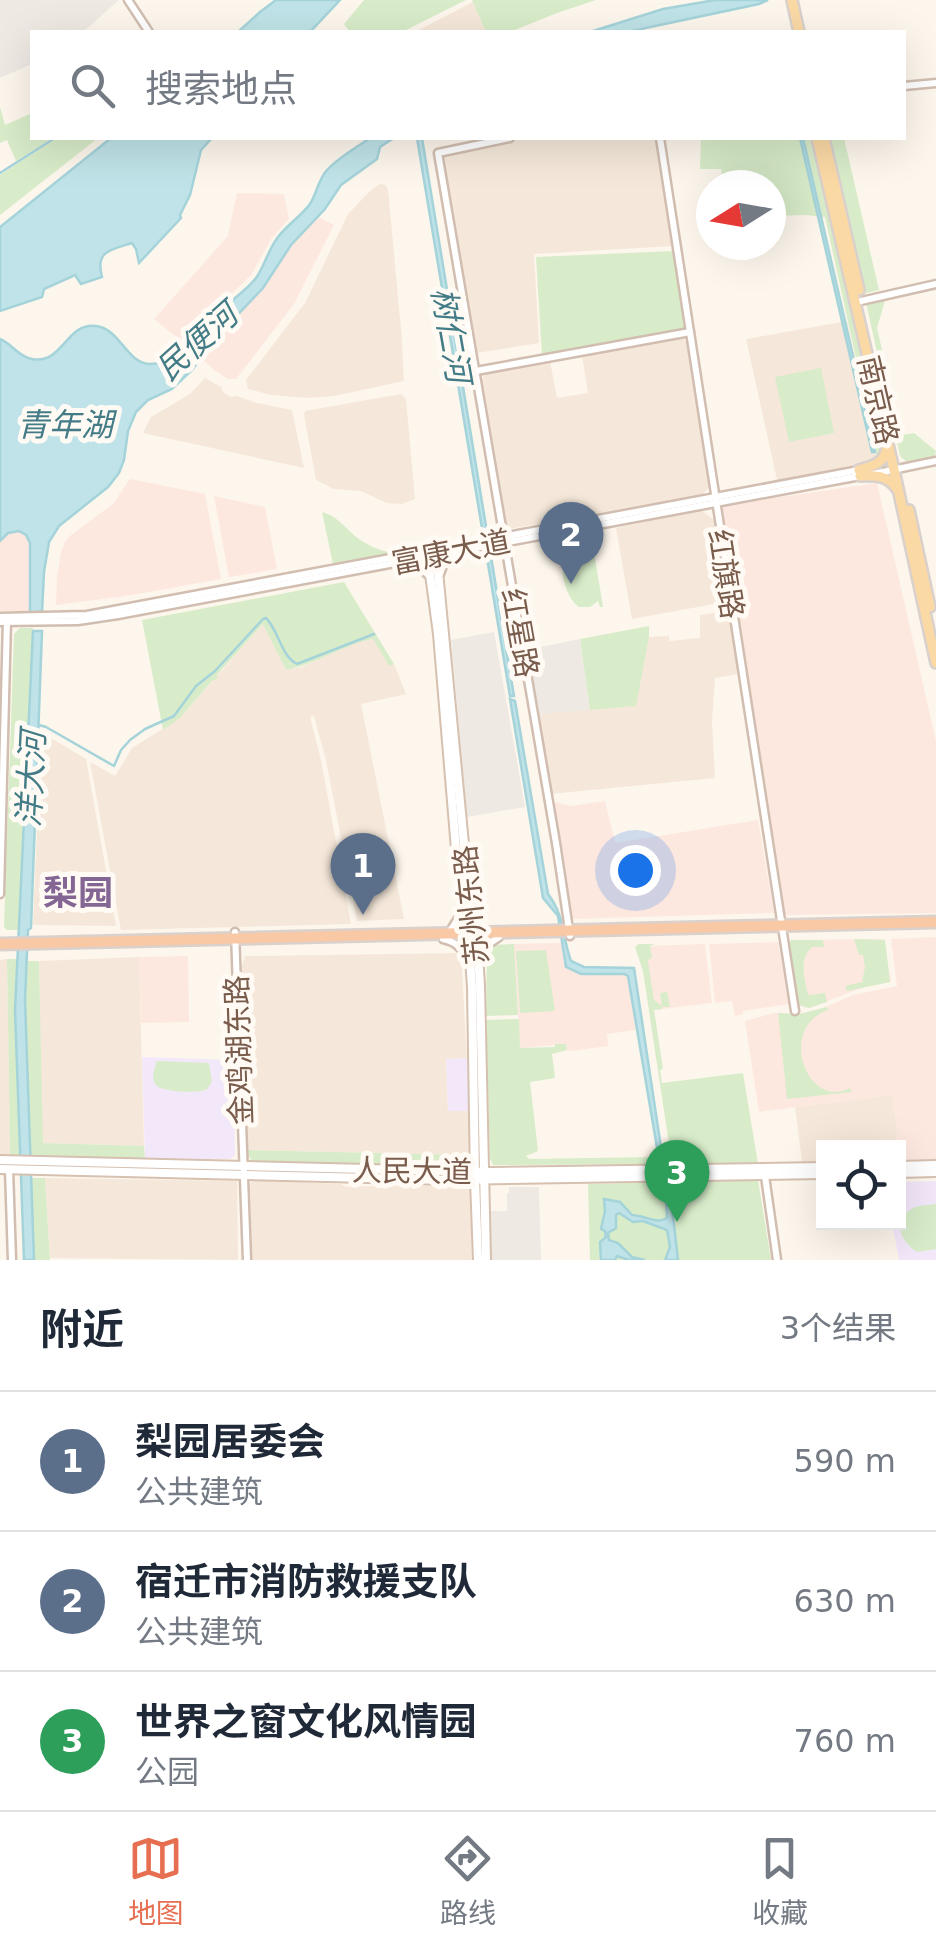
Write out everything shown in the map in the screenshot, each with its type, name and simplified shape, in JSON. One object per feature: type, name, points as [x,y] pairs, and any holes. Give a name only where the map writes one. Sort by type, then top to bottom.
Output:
[{"type":"highway","points":[[0,946],[936,925]]},
{"type":"main road","points":[[789,0],[796,30]]},
{"type":"main road","name":"南京路","points":[[820,140],[896,467],[936,663]]},
{"type":"main road","name":"南京路","points":[[821,140],[936,634]]},
{"type":"main road","points":[[860,473],[884,458],[888,449],[886,434]]},
{"type":"main road","points":[[860,473],[889,480],[900,496]]},
{"type":"main road","name":"苏州东路","points":[[432,554],[474,911],[472,936]]},
{"type":"main road","name":"苏州东路","points":[[436,586],[458,874],[474,959],[478,1260]]},
{"type":"main road","name":"人民大道","points":[[0,1160],[479,1176],[816,1171]]},
{"type":"main road","points":[[906,1168],[936,1165]]},
{"type":"main road","name":"人民大道","points":[[5,1169],[220,1170]]},
{"type":"main road","points":[[906,1170],[936,1172]]},
{"type":"main road","name":"人民大道","points":[[636,1174],[764,1176],[816,1172]]},
{"type":"main road","name":"苏州东路","points":[[479,1176],[486,1260]]},
{"type":"street","points":[[128,0],[148,30]]},
{"type":"street","points":[[906,86],[936,83]]},
{"type":"street","name":"红星路","points":[[500,140],[438,152],[570,934]]},
{"type":"street","name":"红旗路","points":[[660,140],[795,1011]]},
{"type":"street","points":[[861,301],[936,284]]},
{"type":"street","points":[[476,371],[690,332]]},
{"type":"street","name":"富康大道","points":[[4,620],[87,615],[218,593],[936,461]]},
{"type":"street","name":"富康大道","points":[[432,554],[504,540]]},
{"type":"street","points":[[436,586],[444,564],[466,549]]},
{"type":"street","points":[[398,561],[422,568],[436,586]]},
{"type":"street","points":[[0,738],[4,620]]},
{"type":"street","points":[[0,894],[4,620]]},
{"type":"street","points":[[458,851],[460,917],[443,937],[466,956],[477,1020]]},
{"type":"street","points":[[474,911],[482,923],[499,935],[480,957],[477,1020]]},
{"type":"street","name":"金鸡湖东路","points":[[236,938],[247,1260]]},
{"type":"street","points":[[5,1169],[12,1260]]},
{"type":"street","points":[[764,1176],[776,1260]]},
{"type":"shaded area","points":[[0,0],[119,0],[85,30],[30,30],[30,65],[0,78]]},
{"type":"shaded area","points":[[473,2],[485,30],[419,30]]},
{"type":"shaded area","points":[[510,140],[658,140],[674,246],[534,254],[539,343],[477,353],[444,157],[450,152]]},
{"type":"shaded area","points":[[380,184],[388,189],[404,381],[309,398],[248,389],[246,380],[305,303],[348,214]]},
{"type":"shaded area","points":[[237,193],[284,194],[289,219],[271,239],[252,274],[185,344],[154,319],[228,236]]},
{"type":"shaded area","points":[[318,217],[334,225],[294,304],[236,379],[228,379],[200,358],[263,288],[296,238]]},
{"type":"shaded area","points":[[847,321],[877,454],[872,463],[777,480],[746,339]]},
{"type":"shaded area","points":[[680,337],[688,342],[710,486],[702,495],[509,529],[505,525],[480,381],[486,374],[550,361],[557,398],[588,393],[582,355]]},
{"type":"shaded area","points":[[205,378],[231,397],[292,410],[304,468],[143,433],[151,417],[190,394]]},
{"type":"shaded area","points":[[401,394],[406,399],[415,499],[402,504],[387,503],[361,491],[334,489],[316,480],[305,411]]},
{"type":"shaded area","points":[[130,479],[205,494],[221,579],[56,605],[57,576],[65,542],[113,504]]},
{"type":"shaded area","points":[[877,483],[936,741],[936,913],[782,915],[719,506]]},
{"type":"shaded area","points":[[214,496],[265,507],[277,569],[229,577]]},
{"type":"shaded area","points":[[701,510],[714,520],[725,602],[632,619],[616,528]]},
{"type":"shaded area","points":[[19,531],[30,543],[30,612],[0,611],[0,541],[8,533]]},
{"type":"shaded area","points":[[728,611],[739,674],[715,678],[715,778],[550,794],[536,714],[635,706],[649,637],[669,636],[669,641],[700,638],[700,615]]},
{"type":"shaded area","points":[[264,623],[286,670],[374,639],[389,665],[394,664],[406,694],[361,704],[404,919],[357,921],[314,716],[310,717],[351,924],[121,930],[90,762],[115,776],[132,748],[180,718]]},
{"type":"shaded area","points":[[494,632],[525,807],[467,817],[451,640]]},
{"type":"shaded area","points":[[580,639],[590,710],[536,714],[526,650]]},
{"type":"shaded area","points":[[41,732],[86,759],[116,926],[33,925]]},
{"type":"shaded area","points":[[605,801],[615,843],[758,820],[774,913],[572,919],[553,802],[572,806]]},
{"type":"shaded area","points":[[936,937],[936,1160],[906,1161],[906,1140],[898,1140],[893,1095],[759,1112],[745,1021],[774,1013],[814,1012],[853,995],[897,986],[891,939]]},
{"type":"shaded area","points":[[883,939],[889,982],[809,1008],[798,1005],[788,943]]},
{"type":"shaded area","points":[[778,942],[789,1004],[743,1011],[735,1016],[732,1001],[715,1003],[709,944]]},
{"type":"shaded area","points":[[561,943],[569,970],[627,974],[636,1030],[607,1034],[608,1046],[573,1051],[567,1050],[566,1044],[520,1048],[514,944]]},
{"type":"shaded area","points":[[705,944],[712,1003],[654,1010],[645,946]]},
{"type":"shaded area","points":[[461,953],[467,1058],[446,1059],[448,1111],[470,1111],[471,1155],[247,1150],[242,966],[245,956]]},
{"type":"shaded area","points":[[188,956],[189,1022],[141,1023],[139,957]]},
{"type":"shaded area","points":[[139,957],[144,1146],[42,1143],[39,961]]},
{"type":"shaded area","points":[[7,959],[10,1156],[0,1156],[0,960]]},
{"type":"shaded area","points":[[142,1057],[233,1060],[235,1155],[231,1159],[145,1159]]},
{"type":"shaded area","points":[[467,1058],[470,1111],[448,1111],[446,1059]]},
{"type":"shaded area","points":[[893,1095],[898,1140],[816,1140],[816,1162],[802,1162],[795,1107]]},
{"type":"shaded area","points":[[45,1178],[237,1181],[238,1260],[50,1258]]},
{"type":"shaded area","points":[[253,1180],[346,1187],[467,1187],[472,1260],[252,1260]]},
{"type":"shaded area","points":[[936,1181],[936,1260],[899,1260],[893,1230],[906,1230],[906,1182]]},
{"type":"shaded area","points":[[509,1187],[539,1187],[541,1260],[491,1260],[488,1211],[507,1211]]},
{"type":"green space","points":[[364,0],[466,0],[406,30],[348,30],[344,24]]},
{"type":"green space","points":[[472,0],[596,0],[515,30],[485,30]]},
{"type":"green space","points":[[0,107],[5,125],[30,114],[30,140],[50,140],[16,161],[7,140],[0,143]]},
{"type":"green space","points":[[54,140],[95,140],[0,215],[0,175]]},
{"type":"green space","points":[[701,140],[814,140],[885,441],[885,452],[872,463],[877,454],[825,217],[786,216],[786,170],[700,169]]},
{"type":"green space","points":[[828,140],[844,140],[879,290],[863,294]]},
{"type":"green space","points":[[674,251],[687,329],[542,355],[536,257]]},
{"type":"green space","points":[[886,297],[877,328],[902,435],[914,433],[936,451],[935,456],[907,462],[900,456],[866,303]]},
{"type":"green space","points":[[821,368],[834,433],[789,442],[775,377]]},
{"type":"green space","points":[[322,512],[363,542],[392,553],[333,564]]},
{"type":"green space","points":[[592,540],[603,607],[598,601],[590,607],[579,607],[567,590],[564,558],[578,548],[590,550],[588,541]]},
{"type":"green space","points":[[344,582],[394,664],[389,666],[373,639],[286,670],[263,624],[217,679],[163,730],[142,620]]},
{"type":"green space","points":[[649,626],[636,706],[590,710],[580,639]]},
{"type":"green space","points":[[20,628],[33,628],[20,930],[7,930],[4,927],[14,634]]},
{"type":"green space","points":[[854,939],[885,940],[890,982],[847,991],[845,986],[862,982],[865,967]]},
{"type":"green space","points":[[791,940],[823,940],[824,947],[812,947],[808,952],[804,969],[808,995],[825,993],[827,1002],[809,1008],[798,1005],[788,946]]},
{"type":"green space","points":[[514,944],[518,1015],[486,1016],[487,950],[493,945]]},
{"type":"green space","points":[[655,944],[650,946],[652,957],[648,961],[654,1000],[662,1006],[660,993],[667,992],[670,1007],[654,1010],[662,1083],[743,1073],[758,1164],[672,1164],[643,971],[635,947]]},
{"type":"green space","points":[[546,950],[555,1011],[520,1013],[516,951]]},
{"type":"green space","points":[[7,959],[18,959],[15,1010],[20,1156],[10,1156]]},
{"type":"green space","points":[[28,961],[39,961],[43,1143],[144,1146],[145,1159],[30,1157],[25,1000]]},
{"type":"green space","points":[[827,1007],[812,1019],[804,1033],[804,1064],[822,1088],[835,1092],[850,1088],[852,1092],[787,1099],[778,1013],[799,1014]]},
{"type":"green space","points":[[519,1019],[520,1048],[566,1044],[567,1050],[552,1054],[555,1078],[530,1082],[538,1151],[526,1156],[653,1157],[654,1164],[493,1165],[486,1020]]},
{"type":"green space","points":[[157,1061],[209,1063],[212,1082],[207,1089],[196,1091],[160,1087],[153,1079]]},
{"type":"green space","points":[[247,1150],[471,1155],[472,1163],[466,1168],[253,1162]]},
{"type":"green space","points":[[30,1178],[45,1178],[50,1260],[34,1260]]},
{"type":"green space","points":[[758,1180],[771,1260],[590,1260],[588,1184]]},
{"type":"green space","points":[[936,1204],[936,1249],[917,1252],[900,1230],[906,1230],[906,1213]]},
{"type":"water","points":[[276,0],[340,0],[312,30],[240,30]]},
{"type":"water","points":[[715,0],[768,0],[636,30],[596,30],[663,9]]},
{"type":"water","points":[[109,140],[210,140],[201,150],[181,218],[139,263],[132,243],[117,248],[103,257],[102,277],[81,284],[75,275],[44,289],[42,297],[0,311],[0,227]]},
{"type":"water","name":"青年湖","points":[[367,140],[391,140],[380,147],[377,159],[341,185],[325,209],[291,245],[263,288],[209,345],[193,369],[172,389],[148,400],[136,412],[119,473],[108,487],[59,526],[49,542],[42,612],[30,612],[30,543],[19,531],[8,533],[0,541],[0,339],[27,358],[42,359],[51,356],[78,330],[96,326],[112,333],[142,362],[151,364],[173,358],[192,344],[256,278],[278,237],[310,204],[327,170]]},
{"type":"water","name":"树仁河","points":[[417,140],[422,140],[514,696],[510,696]]},
{"type":"water","points":[[800,140],[875,452],[872,452]]},
{"type":"water","name":"洋大河","points":[[33,631],[42,631],[25,1000],[34,1260],[24,1260],[15,1010]]},
{"type":"water","points":[[510,699],[515,701],[548,894],[560,919],[571,961],[584,967],[634,968],[678,1260],[665,1260],[670,1247],[667,1230],[643,1221],[633,1222],[619,1213],[616,1228],[608,1233],[609,1240],[632,1257],[645,1260],[617,1256],[615,1260],[601,1260],[600,1242],[606,1237],[601,1229],[604,1199],[620,1202],[632,1215],[659,1220],[667,1218],[666,1201],[628,976],[581,974],[566,967],[558,916],[543,898]]},
{"type":"waterway","points":[[0,173],[52,140]]},
{"type":"waterway","name":"洋大河","points":[[39,725],[114,766],[130,740],[174,716],[196,686],[263,619],[270,623],[287,655],[297,664],[374,634]]},
{"type":"place","name":"宿迁市消防救援支队","points":[[571,584]]},
{"type":"place","name":"梨园居委会","points":[[363,915]]},
{"type":"place","name":"世界之窗文化风情园","points":[[677,1222]]},
{"type":"district","name":"梨园","points":[[78,893]]},
{"type":"water label","name":"民便河","points":[[197,342]]}]
